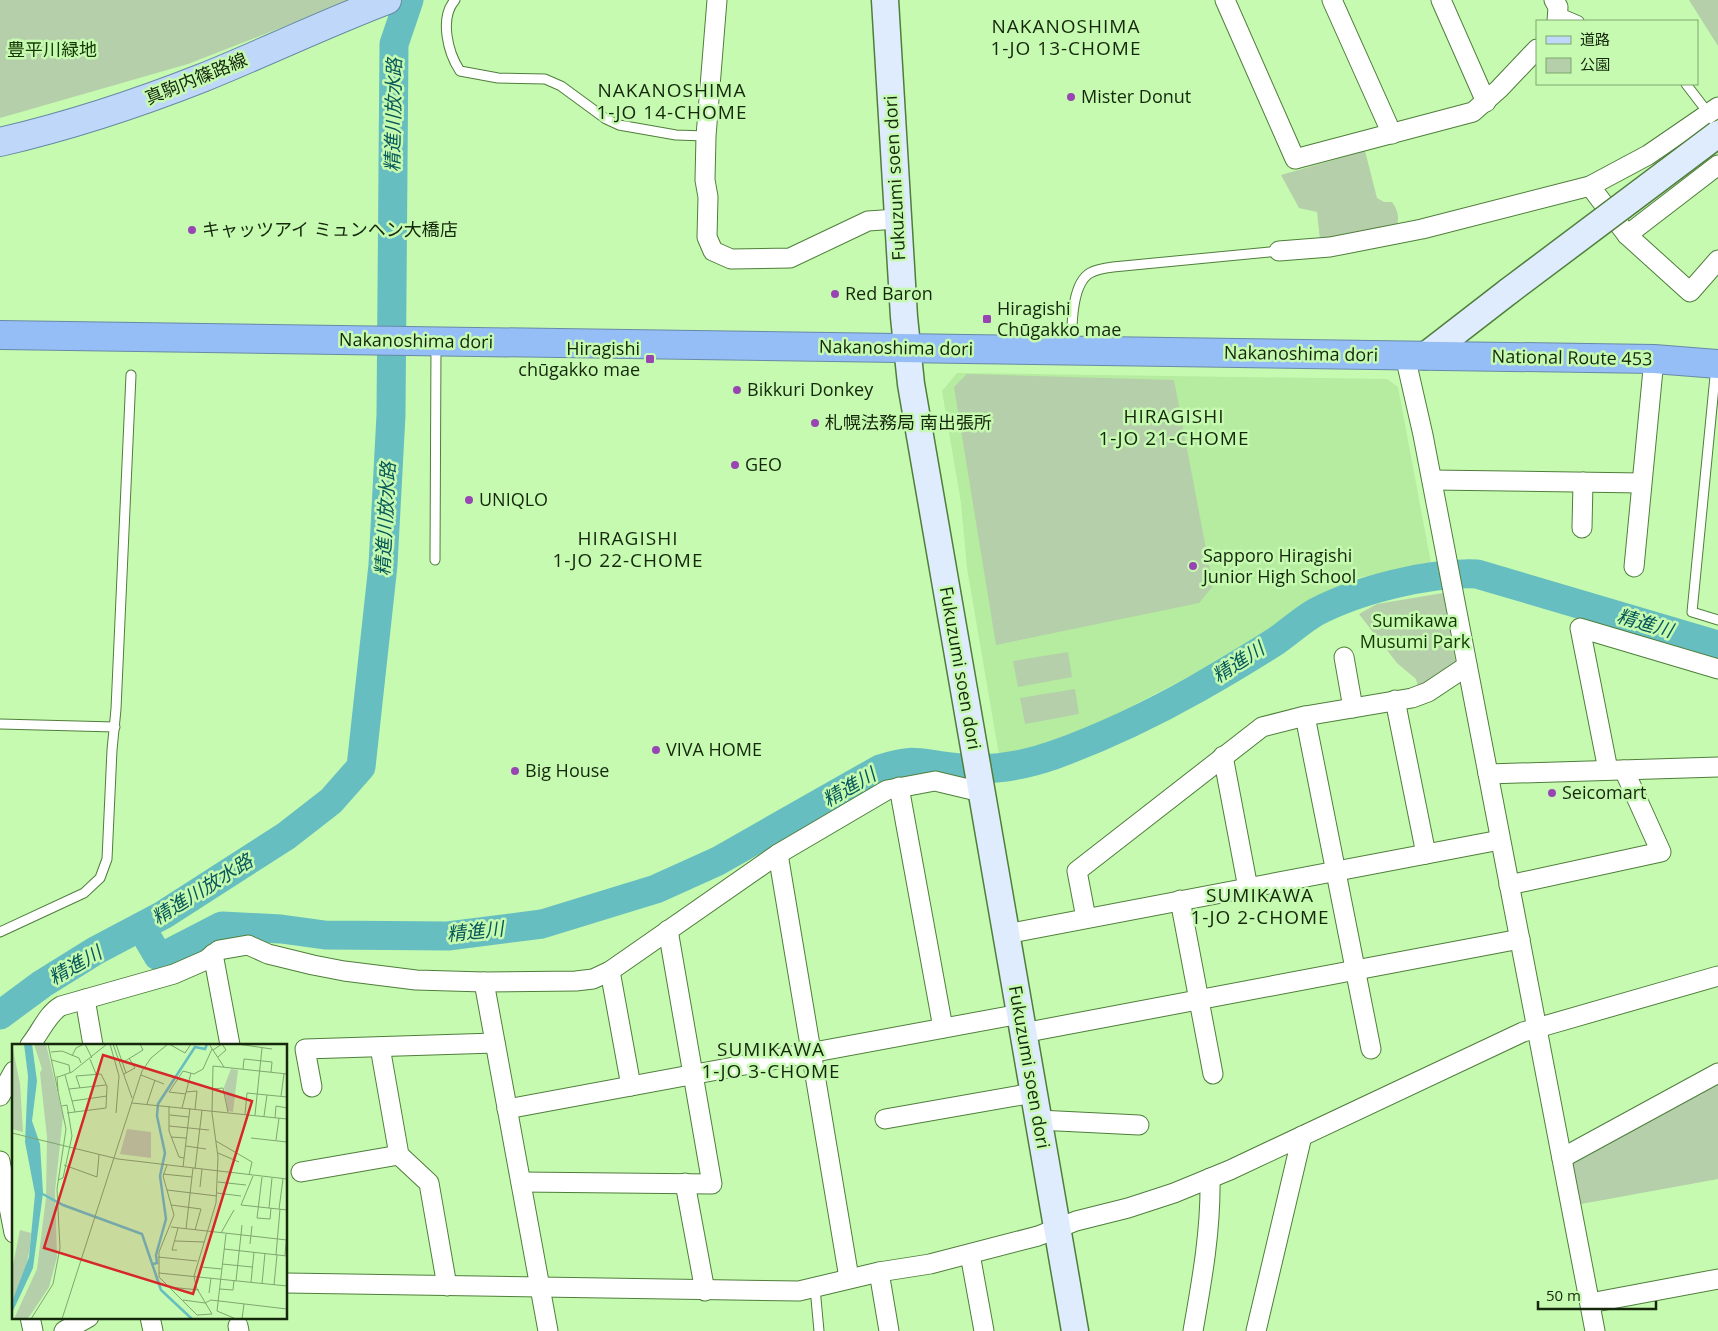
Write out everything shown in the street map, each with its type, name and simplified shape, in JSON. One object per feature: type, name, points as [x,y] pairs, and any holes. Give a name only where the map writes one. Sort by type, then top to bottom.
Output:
[{"type":"highway","name":"Nakanoshima dori","points":[[0,335],[1415,356]]},
{"type":"highway","name":"National Route 453","points":[[1415,356],[1654,359],[1717,364]]},
{"type":"main road","name":"真駒内篠路線","points":[[0,142],[76,123],[138,102],[201,78],[380,3]]},
{"type":"street","points":[[717,0],[704,180],[708,197],[707,237],[713,251],[720,256],[732,259],[790,258],[868,221],[897,219]]},
{"type":"street","name":"Fukuzumi soen dori","points":[[884,0],[897,219],[910,384],[1075,1331]]},
{"type":"street","points":[[1225,0],[1295,159],[1473,112],[1486,102],[1536,50]]},
{"type":"street","points":[[1332,0],[1392,134]]},
{"type":"street","points":[[1441,0],[1486,102]]},
{"type":"street","points":[[1279,251],[1330,247],[1422,230],[1590,186],[1715,118]]},
{"type":"street","points":[[1595,1331],[1432,480],[1415,356],[1510,291],[1715,118]]},
{"type":"street","points":[[1627,235],[1714,175]]},
{"type":"street","points":[[1590,186],[1627,235],[1690,292],[1718,260]]},
{"type":"street","points":[[1634,567],[1654,359]]},
{"type":"street","points":[[1432,480],[1642,483]]},
{"type":"street","points":[[1582,528],[1583,482]]},
{"type":"street","points":[[1509,885],[1661,852],[1616,770],[1580,628],[1718,669]]},
{"type":"street","points":[[1344,657],[1354,708]]},
{"type":"street","points":[[1086,918],[1077,871],[1262,727],[1305,716],[1412,698],[1428,692],[1467,666]]},
{"type":"street","points":[[1395,700],[1426,854]]},
{"type":"street","points":[[1305,716],[1371,1049]]},
{"type":"street","points":[[1223,756],[1248,888]]},
{"type":"street","points":[[1488,774],[1718,767]]},
{"type":"street","points":[[31,1044],[44,1027],[52,1011],[61,1006],[174,974],[206,960],[219,950],[248,945],[268,954],[344,971],[416,980],[484,982],[576,981],[593,979],[610,971],[778,854],[887,790],[935,781],[979,776]]},
{"type":"street","points":[[899,787],[943,1028]]},
{"type":"street","points":[[1006,934],[1500,840]]},
{"type":"street","points":[[778,854],[849,1278]]},
{"type":"street","points":[[1180,900],[1213,1074]]},
{"type":"street","points":[[521,1182],[712,1184],[668,930]]},
{"type":"street","points":[[507,1109],[943,1028],[1021,1024],[1199,1000],[1520,939]]},
{"type":"street","points":[[213,954],[230,1044]]},
{"type":"street","points":[[610,971],[631,1086]]},
{"type":"street","points":[[288,1283],[705,1291],[799,1291],[815,1288],[849,1278],[970,1254],[1038,1236],[1076,1221],[1165,1196],[1210,1178],[1302,1136],[1523,1032],[1716,981]]},
{"type":"street","points":[[484,982],[548,1331]]},
{"type":"street","points":[[85,999],[94,1044]]},
{"type":"street","points":[[312,1088],[306,1049],[494,1043]]},
{"type":"street","points":[[380,1047],[399,1155],[429,1183],[447,1286]]},
{"type":"street","points":[[1562,1158],[1718,1073]]},
{"type":"street","points":[[0,1096],[12,1075]]},
{"type":"street","points":[[885,1119],[1033,1093]]},
{"type":"street","points":[[1038,1120],[1139,1125]]},
{"type":"street","points":[[1256,1331],[1302,1136]]},
{"type":"street","points":[[301,1172],[399,1155]]},
{"type":"street","points":[[0,1161],[12,1222]]},
{"type":"street","points":[[1193,1331],[1206,1256],[1211,1212],[1210,1178]]},
{"type":"street","points":[[685,1183],[705,1291]]},
{"type":"street","points":[[970,1254],[984,1331]]},
{"type":"street","points":[[880,1272],[889,1331]]},
{"type":"street","points":[[1590,1303],[1718,1279]]},
{"type":"street","points":[[30,1318],[33,1331]]},
{"type":"street","points":[[64,1331],[87,1318]]},
{"type":"street","points":[[150,1318],[153,1331]]},
{"type":"lane","points":[[455,0],[449,9],[447,29],[451,51],[460,71],[498,78],[545,79],[561,86],[606,119],[619,125],[676,135],[706,136]]},
{"type":"lane","points":[[1556,11],[1577,20]]},
{"type":"lane","points":[[1687,85],[1715,118]]},
{"type":"lane","points":[[1071,351],[1075,301],[1079,286],[1088,274],[1113,266],[1279,251]]},
{"type":"lane","points":[[424,342],[435,560]]},
{"type":"lane","points":[[1717,364],[1692,612],[1718,620]]},
{"type":"lane","points":[[0,932],[84,893],[100,878],[107,859],[131,375]]},
{"type":"lane","points":[[0,724],[115,727]]},
{"type":"lane","points":[[815,1288],[819,1331]]},
{"type":"shaded area","name":"Sapporo Hiragishi Junior High School","points":[[957,373],[1387,379],[1398,387],[1431,563],[1347,580],[1336,591],[1269,635],[1099,723],[1069,737],[999,755],[967,568],[961,503],[942,391]]},
{"type":"green space","name":"豊平川緑地","points":[[0,0],[352,0],[188,64],[0,118]]},
{"type":"green space","points":[[1689,0],[1718,0],[1718,46]]},
{"type":"green space","points":[[1365,151],[1377,198],[1384,202],[1392,202],[1396,208],[1398,218],[1396,227],[1320,240],[1317,212],[1299,208],[1281,175]]},
{"type":"green space","points":[[967,374],[1174,380],[1213,586],[1199,603],[996,645],[954,387]]},
{"type":"green space","name":"Sumikawa Musumi Park","points":[[1443,593],[1456,665],[1418,687],[1416,679],[1397,663],[1359,614],[1377,604]]},
{"type":"green space","points":[[1068,652],[1072,677],[1018,687],[1013,661]]},
{"type":"green space","points":[[1075,689],[1079,714],[1025,724],[1020,698]]},
{"type":"green space","points":[[1718,1081],[1718,1179],[1581,1204],[1572,1163]]},
{"type":"waterway","name":"精進川放水路","points":[[0,1015],[42,984],[95,951],[163,915],[286,836],[331,801],[361,767],[383,565],[391,415],[394,44],[409,0]]},
{"type":"waterway","name":"精進川","points":[[141,927],[158,956],[162,957],[222,926],[281,929],[325,935],[448,936],[542,924],[656,889],[718,861],[880,769],[908,762],[990,769],[1041,759],[1091,741],[1198,688],[1276,641],[1316,612],[1352,596],[1416,579],[1458,574],[1477,574],[1718,645]]},
{"type":"place","name":"Mister Donut","points":[[1071,97]]},
{"type":"place","name":"キャッツアイ ミュンヘン大橋店","points":[[192,230]]},
{"type":"place","name":"Red Baron","points":[[835,294]]},
{"type":"place","name":"Hiragishi Chūgakko mae","points":[[987,319]]},
{"type":"place","name":"Hiragishi chūgakko mae","points":[[650,359]]},
{"type":"place","name":"Bikkuri Donkey","points":[[737,390]]},
{"type":"place","name":"札幌法務局 南出張所","points":[[815,423]]},
{"type":"place","name":"GEO","points":[[735,465]]},
{"type":"place","name":"UNIQLO","points":[[469,500]]},
{"type":"place","name":"Sapporo Hiragishi Junior High School","points":[[1193,566]]},
{"type":"place","name":"VIVA HOME","points":[[656,750]]},
{"type":"place","name":"Big House","points":[[515,771]]},
{"type":"place","name":"Seicomart","points":[[1552,793]]},
{"type":"district","name":"NAKANOSHIMA 1-JO 13-CHOME","points":[[1066,37]]},
{"type":"district","name":"NAKANOSHIMA 1-JO 14-CHOME","points":[[672,101]]},
{"type":"district","name":"HIRAGISHI 1-JO 21-CHOME","points":[[1174,427]]},
{"type":"district","name":"HIRAGISHI 1-JO 22-CHOME","points":[[628,549]]},
{"type":"district","name":"SUMIKAWA 1-JO 2-CHOME","points":[[1260,906]]},
{"type":"district","name":"SUMIKAWA 1-JO 3-CHOME","points":[[771,1060]]}]
